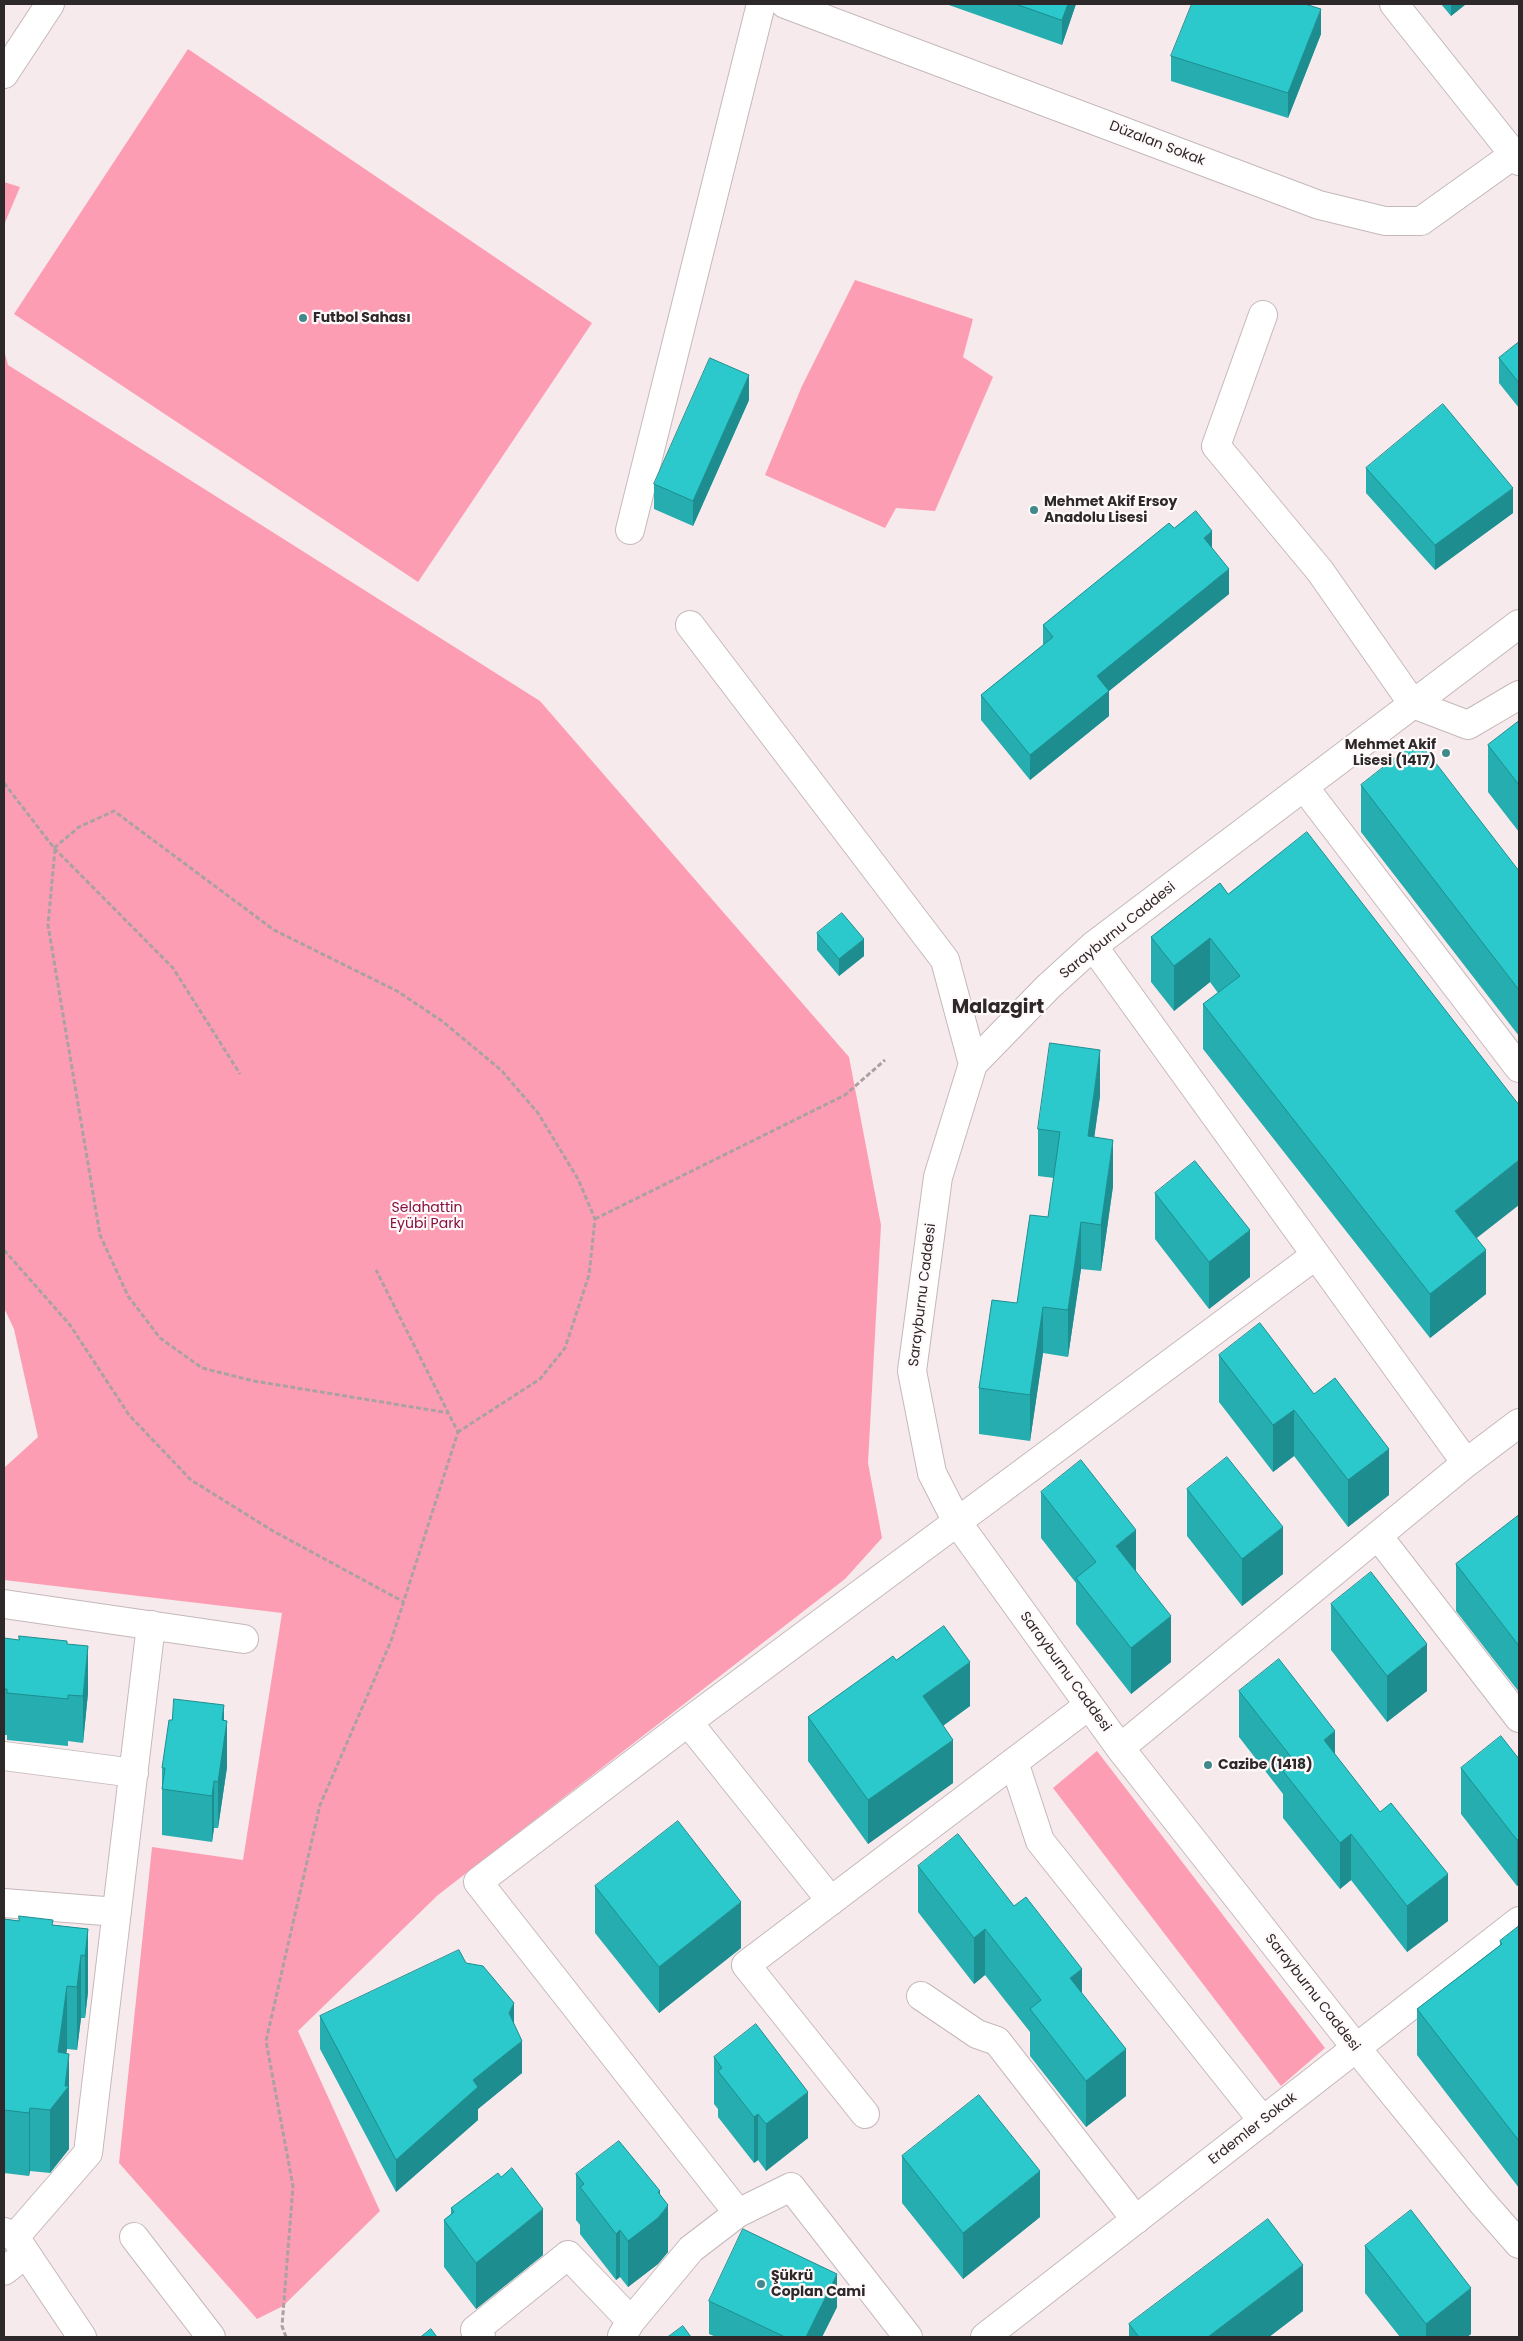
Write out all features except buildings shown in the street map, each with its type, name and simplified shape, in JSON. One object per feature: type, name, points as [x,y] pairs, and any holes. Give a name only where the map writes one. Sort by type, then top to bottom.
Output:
[{"type":"street","points":[[4,74],[50,4]]},
{"type":"street","points":[[630,530],[761,4]]},
{"type":"street","name":"Düzalan Sokak","points":[[785,4],[1319,205],[1385,221],[1421,222],[1518,156]]},
{"type":"street","points":[[1394,4],[1518,156]]},
{"type":"street","points":[[1263,315],[1216,446],[1320,571],[1413,704],[1468,725],[1519,695]]},
{"type":"street","name":"Sarayburnu Caddesi","points":[[1519,624],[1093,946],[1048,987],[973,1064],[938,1177],[912,1371],[932,1473],[956,1522],[1120,1748],[1357,2050],[1481,2201],[1519,2244]]},
{"type":"street","points":[[690,625],[945,960],[973,1064]]},
{"type":"street","points":[[1304,787],[1519,1068]]},
{"type":"street","points":[[1093,946],[1466,1463]]},
{"type":"street","points":[[738,2213],[478,1882],[688,1722],[1316,1255]]},
{"type":"street","points":[[1120,1748],[1466,1463],[1519,1423]]},
{"type":"street","points":[[1378,1536],[1519,1718]]},
{"type":"street","points":[[4,1604],[244,1638]]},
{"type":"street","points":[[4,2271],[15,2241],[88,2153],[151,1625]]},
{"type":"street","points":[[865,2114],[746,1965],[1088,1706]]},
{"type":"street","points":[[688,1722],[831,1901]]},
{"type":"street","points":[[4,1756],[134,1773]]},
{"type":"street","points":[[1014,1762],[1040,1841],[1263,2121]]},
{"type":"street","points":[[4,1903],[117,1912]]},
{"type":"street","name":"Erdemler Sokak","points":[[985,2337],[1357,2050],[1519,1921]]},
{"type":"street","points":[[921,1996],[977,2034],[997,2041],[1136,2220]]},
{"type":"street","points":[[480,2337],[475,2330],[568,2255],[626,2329],[691,2249],[738,2213],[791,2187],[908,2337]]},
{"type":"street","points":[[134,2237],[211,2337]]},
{"type":"street","points":[[15,2241],[82,2337]]},
{"type":"path","points":[[4,783],[54,848],[173,968],[240,1074]]},
{"type":"path","points":[[286,2337],[282,2326],[293,2186],[266,2041],[320,1805],[391,1640],[458,1432],[540,1379],[565,1348],[589,1275],[596,1219],[578,1179],[538,1113],[501,1070],[442,1021],[397,991],[274,930],[114,811],[79,827],[54,848],[48,925],[100,1235],[128,1296],[160,1338],[202,1368],[254,1381],[449,1414]]},
{"type":"path","points":[[596,1219],[845,1095],[885,1060]]},
{"type":"path","points":[[4,1250],[70,1325],[129,1414],[191,1480],[273,1531],[404,1602]]},
{"type":"path","points":[[376,1270],[458,1432]]},
{"type":"green space","name":"Futbol Sahası","points":[[188,49],[592,323],[418,582],[14,314]]},
{"type":"green space","points":[[4,182],[20,187],[4,225]]},
{"type":"green space","points":[[855,280],[973,319],[963,357],[993,377],[935,511],[896,508],[885,528],[765,475],[802,386]]},
{"type":"green space","name":"Selahattin Eyübi Parkı","points":[[4,350],[8,365],[540,701],[849,1057],[881,1225],[868,1463],[882,1538],[845,1579],[438,1895],[298,2031],[380,2211],[283,2306],[257,2319],[119,2163],[152,1847],[243,1860],[282,1613],[4,1580],[4,1468],[38,1437],[14,1329],[4,1308]]},
{"type":"green space","points":[[1097,1751],[1325,2048],[1281,2086],[1053,1788]]},
{"type":"place","name":"Futbol Sahası","points":[[303,318]]},
{"type":"place","name":"Mehmet Akif Ersoy Anadolu Lisesi","points":[[1034,510]]},
{"type":"place","name":"Mehmet Akif Lisesi (1417)","points":[[1446,753]]},
{"type":"place","name":"Cazibe (1418)","points":[[1208,1765]]},
{"type":"place","name":"Şükrü Coplan Cami","points":[[761,2284]]},
{"type":"district","name":"Malazgirt","points":[[998,1008]]}]
